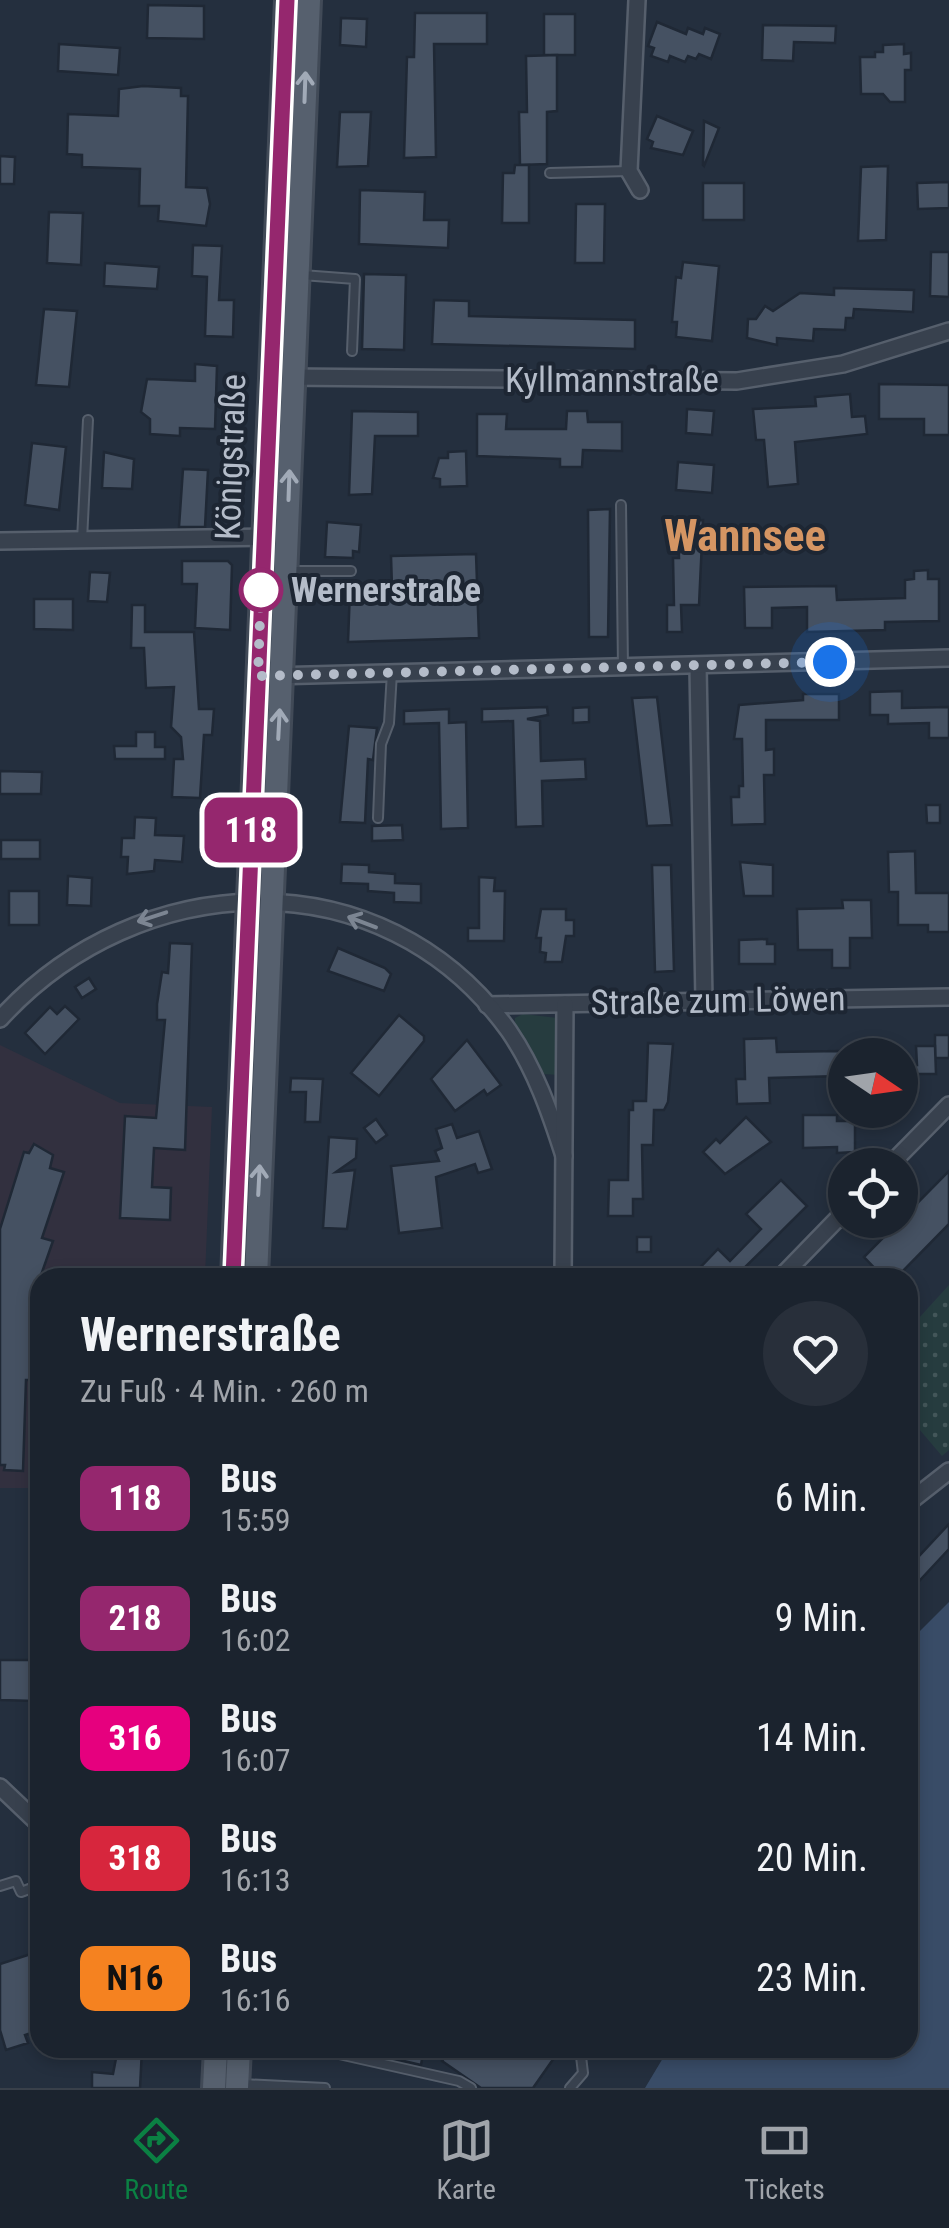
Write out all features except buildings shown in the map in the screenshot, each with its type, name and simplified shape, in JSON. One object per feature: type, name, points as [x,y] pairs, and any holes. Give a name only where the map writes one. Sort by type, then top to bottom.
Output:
[{"type":"main road","name":"Königstraße","points":[[246,1239],[272,902],[270,676],[275,537],[270,377],[286,0]]},
{"type":"main road","name":"Königstraße","points":[[245,1268],[248,901],[270,676],[286,571],[275,537],[294,378],[309,0]]},
{"type":"main road","points":[[229,2086],[231,2058]]},
{"type":"street","points":[[636,0],[628,172],[640,190]]},
{"type":"street","name":"Kyllmannstraße","points":[[270,377],[756,380],[843,364],[949,331]]},
{"type":"street","points":[[0,541],[275,537]]},
{"type":"street","points":[[270,676],[949,658]]},
{"type":"street","points":[[698,666],[704,1002]]},
{"type":"street","points":[[0,1019],[46,974],[106,935],[161,914],[248,901],[315,908],[368,923],[420,950],[488,1005],[530,1067],[564,1156]]},
{"type":"street","name":"Straße zum Löwen","points":[[488,1005],[949,997]]},
{"type":"street","points":[[562,1268],[566,1004]]},
{"type":"street","points":[[906,1148],[949,1104]]},
{"type":"street","points":[[790,1268],[828,1229]]},
{"type":"street","points":[[918,1495],[949,1471]]},
{"type":"street","points":[[0,1787],[30,1816]]},
{"type":"lane","points":[[550,173],[628,172]]},
{"type":"lane","points":[[298,274],[355,279],[352,351]]},
{"type":"lane","points":[[82,540],[88,420]]},
{"type":"lane","points":[[621,505],[623,667]]},
{"type":"lane","points":[[286,571],[351,572]]},
{"type":"lane","points":[[378,818],[381,744],[389,723],[392,672]]},
{"type":"lane","points":[[246,944],[268,976]]},
{"type":"lane","points":[[0,1886],[16,1881],[21,1892],[30,1888]]},
{"type":"lane","points":[[362,2058],[459,2080],[470,2088]]},
{"type":"lane","points":[[570,2088],[583,2073],[581,2058]]},
{"type":"lane","points":[[229,2086],[325,2088]]},
{"type":"shaded area","points":[[0,1045],[120,1103],[212,1107],[205,1268],[30,1268],[30,1488],[0,1488]]},
{"type":"green space","points":[[523,1014],[558,1018],[559,1075],[544,1074],[515,1027],[515,1018]]},
{"type":"green space","points":[[949,1285],[949,1450],[942,1456],[918,1428],[918,1319]]},
{"type":"water","points":[[949,1602],[949,2088],[645,2088],[663,2058],[918,2058],[918,1633]]},
{"type":"bus line","name":"118","points":[[233,1268],[287,0]]},
{"type":"place","name":"Wernerstraße","points":[[261,590]]},
{"type":"district","name":"Wannsee","points":[[745,535]]},
{"type":"route","points":[[261,590],[258,676],[830,662]]}]
